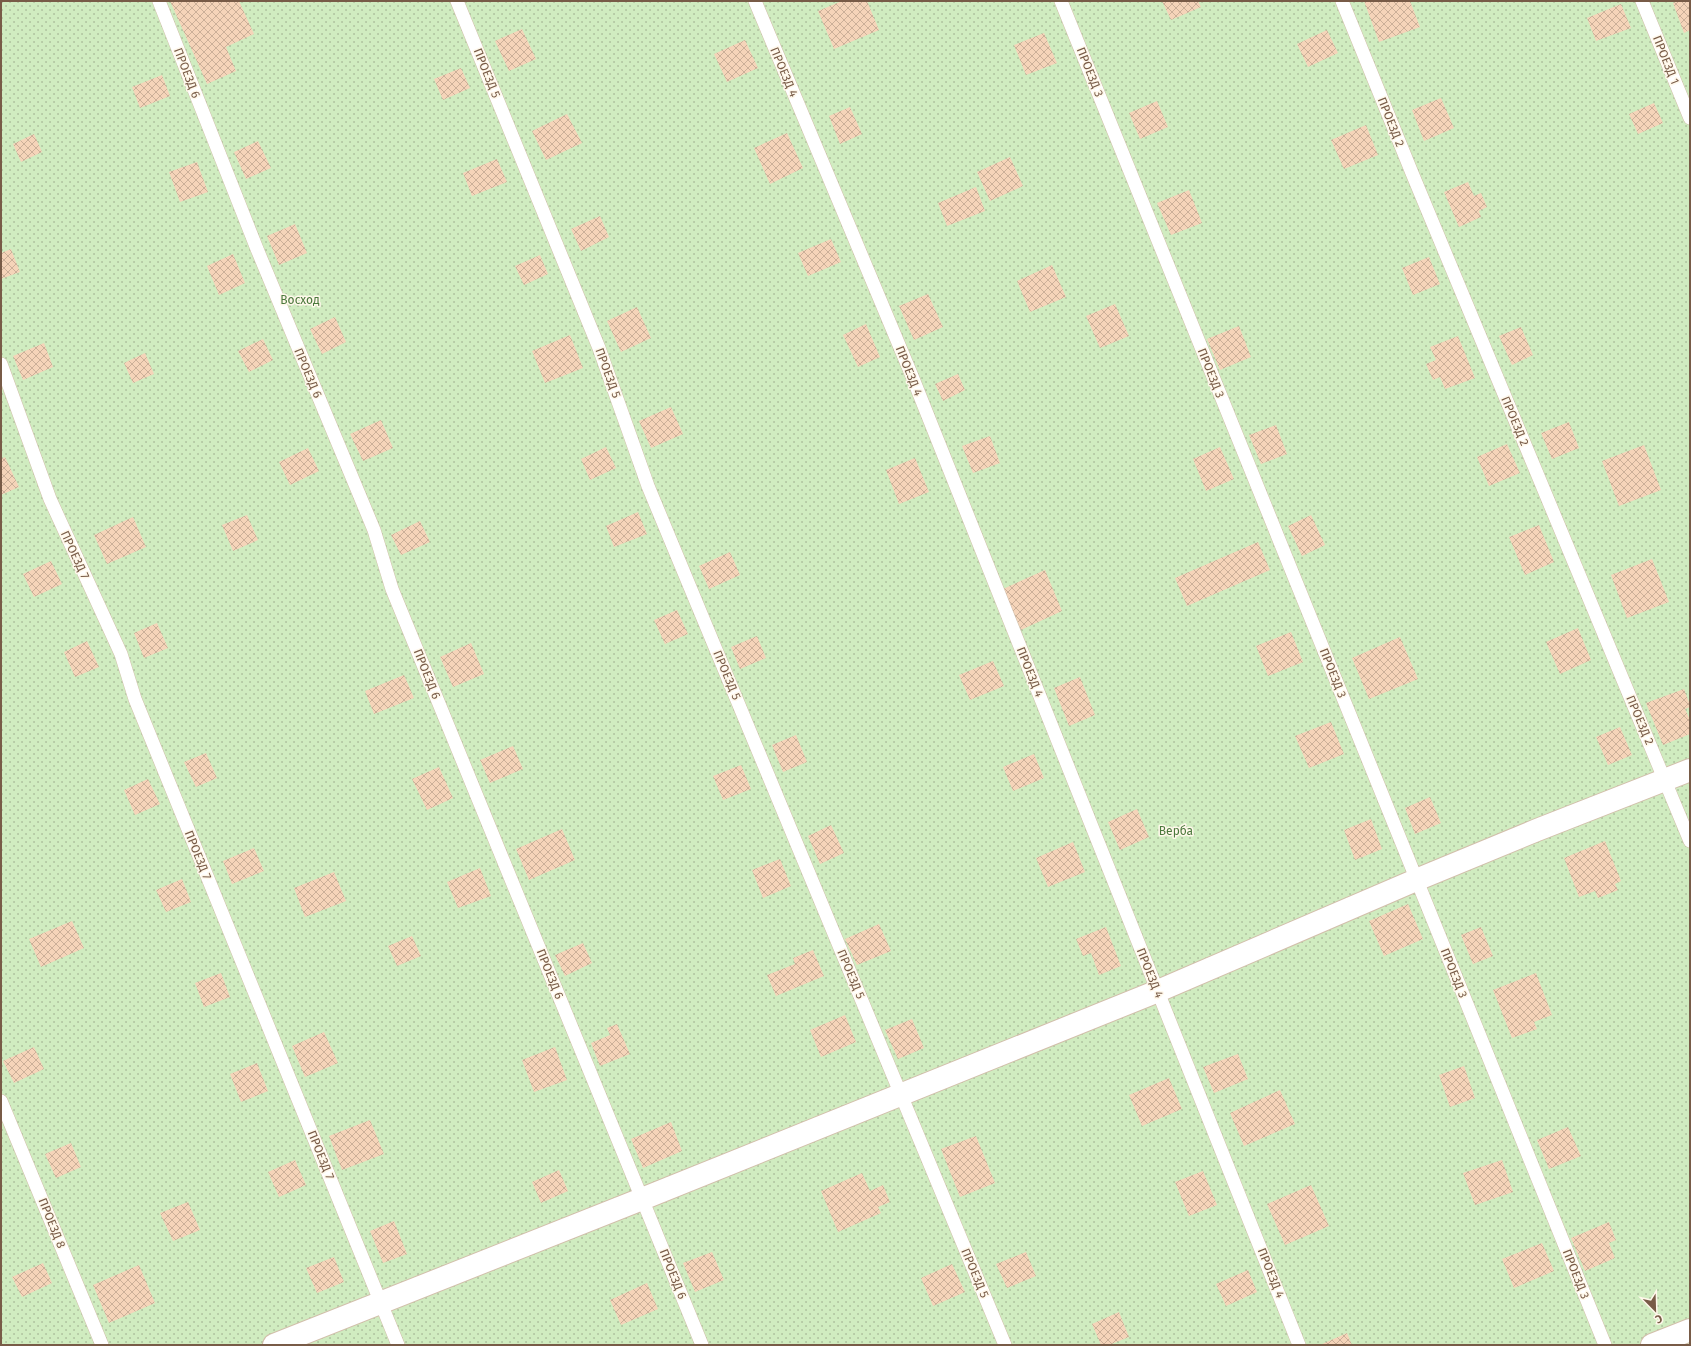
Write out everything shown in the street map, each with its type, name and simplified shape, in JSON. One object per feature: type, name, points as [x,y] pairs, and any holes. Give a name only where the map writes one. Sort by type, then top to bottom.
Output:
[{"type":"street","points":[[274,1345],[642,1199],[1158,991],[1416,880],[1537,830],[1690,770]]},
{"type":"street","points":[[1652,1345],[1690,1330]]},
{"type":"lane","name":"ПРОЕЗД 6","points":[[160,1],[256,249],[374,530],[392,589],[702,1345]]},
{"type":"lane","name":"ПРОЕЗД 5","points":[[457,1],[599,348],[648,486],[1005,1345]]},
{"type":"lane","name":"ПРОЕЗД 4","points":[[754,1],[912,376],[1299,1345]]},
{"type":"lane","name":"ПРОЕЗД 3","points":[[1061,1],[1605,1345]]},
{"type":"lane","name":"ПРОЕЗД 2","points":[[1342,1],[1415,181],[1690,841]]},
{"type":"lane","name":"ПРОЕЗД 1","points":[[1642,1],[1690,118]]},
{"type":"lane","name":"ПРОЕЗД 7","points":[[1,364],[50,499],[121,654],[135,699],[398,1345]]},
{"type":"lane","name":"ПРОЕЗД 8","points":[[1,1101],[102,1345]]},
{"type":"green space","name":"Верба","points":[[1,1],[1690,1],[1690,1345],[1,1345]]},
{"type":"building","points":[[170,1],[239,1],[254,34],[226,47],[236,71],[207,84]]},
{"type":"building","points":[[842,1],[867,1],[879,30],[834,49],[818,11]]},
{"type":"building","points":[[1162,1],[1198,1],[1201,7],[1171,20]]},
{"type":"building","points":[[1364,1],[1410,1],[1420,27],[1379,42]]},
{"type":"building","points":[[1678,1],[1690,1],[1690,30],[1684,33],[1673,3]]},
{"type":"building","points":[[1621,4],[1631,28],[1596,41],[1587,18]]},
{"type":"building","points":[[522,29],[536,59],[509,71],[495,41]]},
{"type":"building","points":[[1327,30],[1338,53],[1308,67],[1297,44]]},
{"type":"building","points":[[1044,33],[1057,63],[1026,75],[1014,45]]},
{"type":"building","points":[[745,40],[758,68],[727,82],[714,54]]},
{"type":"building","points":[[461,68],[470,88],[443,100],[434,79]]},
{"type":"building","points":[[162,75],[170,96],[140,108],[132,87]]},
{"type":"building","points":[[1441,98],[1454,128],[1424,141],[1412,110]]},
{"type":"building","points":[[1157,101],[1168,127],[1140,139],[1129,113]]},
{"type":"building","points":[[1654,103],[1663,123],[1638,134],[1629,114]]},
{"type":"building","points":[[850,107],[862,134],[840,144],[829,116]]},
{"type":"building","points":[[567,114],[582,143],[546,160],[532,131]]},
{"type":"building","points":[[1366,125],[1378,155],[1344,169],[1331,140]]},
{"type":"building","points":[[787,133],[803,168],[770,184],[754,148]]},
{"type":"building","points":[[34,134],[42,152],[21,162],[13,144]]},
{"type":"building","points":[[258,141],[271,168],[246,179],[234,152]]},
{"type":"building","points":[[1010,157],[1023,186],[990,201],[977,172]]},
{"type":"building","points":[[497,159],[507,182],[472,196],[463,173]]},
{"type":"building","points":[[197,162],[208,192],[180,202],[169,172]]},
{"type":"building","points":[[1468,182],[1474,196],[1481,193],[1487,207],[1479,211],[1481,217],[1459,227],[1444,192]]},
{"type":"building","points":[[976,187],[985,211],[947,226],[938,203]]},
{"type":"building","points":[[1189,190],[1202,223],[1171,235],[1157,203]]},
{"type":"building","points":[[600,216],[609,237],[581,251],[571,229]]},
{"type":"building","points":[[295,224],[307,253],[279,265],[267,236]]},
{"type":"building","points":[[831,239],[841,262],[808,276],[798,253]]},
{"type":"building","points":[[11,249],[20,272],[1,279],[1,253]]},
{"type":"building","points":[[233,254],[245,283],[219,295],[207,266]]},
{"type":"building","points":[[540,255],[548,274],[524,285],[515,266]]},
{"type":"building","points":[[1429,257],[1440,284],[1413,295],[1402,268]]},
{"type":"building","points":[[1052,265],[1066,297],[1030,312],[1017,281]]},
{"type":"building","points":[[928,294],[943,327],[914,340],[899,306]]},
{"type":"building","points":[[1115,304],[1129,336],[1100,348],[1086,316]]},
{"type":"building","points":[[637,307],[651,338],[621,352],[607,321]]},
{"type":"building","points":[[335,317],[346,342],[322,354],[310,329]]},
{"type":"building","points":[[866,324],[880,357],[858,367],[843,335]]},
{"type":"building","points":[[1239,326],[1251,357],[1220,370],[1207,339]]},
{"type":"building","points":[[1521,327],[1533,355],[1512,365],[1499,336]]},
{"type":"building","points":[[570,335],[583,368],[545,383],[532,351]]},
{"type":"building","points":[[1458,336],[1475,378],[1445,389],[1440,377],[1433,380],[1426,364],[1436,360],[1430,347]]},
{"type":"building","points":[[263,339],[273,360],[249,372],[238,351]]},
{"type":"building","points":[[44,343],[53,367],[23,380],[13,356]]},
{"type":"building","points":[[145,353],[154,374],[133,383],[124,363]]},
{"type":"building","points":[[958,374],[965,390],[943,401],[935,384]]},
{"type":"building","points":[[671,407],[683,434],[651,448],[639,421]]},
{"type":"building","points":[[381,420],[393,448],[363,461],[350,434]]},
{"type":"building","points":[[1569,422],[1579,448],[1552,459],[1541,433]]},
{"type":"building","points":[[1276,425],[1287,454],[1261,464],[1249,435]]},
{"type":"building","points":[[990,436],[1000,463],[973,473],[962,446]]},
{"type":"building","points":[[1507,444],[1520,473],[1489,486],[1477,457]]},
{"type":"building","points":[[1644,445],[1661,490],[1619,506],[1602,461]]},
{"type":"building","points":[[606,447],[616,468],[590,480],[581,459]]},
{"type":"building","points":[[1220,447],[1234,479],[1206,491],[1193,459]]},
{"type":"building","points":[[308,448],[319,471],[290,485],[279,462]]},
{"type":"building","points":[[5,457],[19,487],[1,495],[1,459]]},
{"type":"building","points":[[915,458],[929,492],[899,504],[886,470]]},
{"type":"building","points":[[638,512],[647,534],[614,547],[606,526]]},
{"type":"building","points":[[247,515],[258,540],[233,551],[222,525]]},
{"type":"building","points":[[1311,515],[1325,545],[1302,556],[1288,526]]},
{"type":"building","points":[[133,517],[146,547],[107,564],[94,535]]},
{"type":"building","points":[[420,521],[430,542],[401,555],[391,535]]},
{"type":"building","points":[[1539,525],[1554,562],[1525,575],[1509,537]]},
{"type":"building","points":[[1258,542],[1270,570],[1187,606],[1175,578]]},
{"type":"building","points":[[730,552],[740,575],[709,589],[699,566]]},
{"type":"building","points":[[1652,559],[1669,602],[1627,618],[1611,575]]},
{"type":"building","points":[[51,561],[62,584],[34,597],[23,574]]},
{"type":"building","points":[[1045,570],[1062,611],[1021,630],[1003,589]]},
{"type":"building","points":[[677,610],[688,634],[665,644],[654,620]]},
{"type":"building","points":[[157,623],[168,648],[144,658],[134,633]]},
{"type":"building","points":[[1578,628],[1591,660],[1560,674],[1546,642]]},
{"type":"building","points":[[1291,632],[1303,662],[1268,676],[1256,646]]},
{"type":"building","points":[[757,636],[766,658],[740,669],[731,647]]},
{"type":"building","points":[[1400,637],[1418,679],[1369,699],[1352,658]]},
{"type":"building","points":[[87,641],[99,667],[75,677],[64,652]]},
{"type":"building","points":[[471,643],[484,674],[453,687],[440,657]]},
{"type":"building","points":[[993,661],[1004,686],[970,700],[959,675]]},
{"type":"building","points":[[404,675],[414,698],[374,714],[365,691]]},
{"type":"building","points":[[1080,677],[1095,715],[1069,726],[1054,688]]},
{"type":"building","points":[[1684,689],[1690,705],[1690,707],[1685,709],[1690,720],[1690,734],[1663,745],[1646,703]]},
{"type":"building","points":[[1331,722],[1344,754],[1309,768],[1295,736]]},
{"type":"building","points":[[1620,727],[1632,755],[1608,765],[1596,737]]},
{"type":"building","points":[[796,735],[807,762],[783,772],[772,745]]},
{"type":"building","points":[[513,746],[523,769],[490,783],[480,760]]},
{"type":"building","points":[[206,753],[217,778],[196,787],[184,762]]},
{"type":"building","points":[[1034,754],[1044,778],[1013,791],[1003,767]]},
{"type":"building","points":[[741,765],[751,789],[723,800],[713,776]]},
{"type":"building","points":[[439,767],[453,798],[427,810],[412,779]]},
{"type":"building","points":[[148,779],[160,804],[135,815],[124,790]]},
{"type":"building","points":[[1430,797],[1441,823],[1415,834],[1405,808]]},
{"type":"building","points":[[1137,809],[1149,837],[1120,850],[1108,822]]},
{"type":"building","points":[[1371,819],[1382,849],[1355,860],[1344,830]]},
{"type":"building","points":[[831,825],[844,853],[820,864],[808,836]]},
{"type":"building","points":[[562,829],[575,860],[529,880],[516,849]]},
{"type":"building","points":[[1605,841],[1621,881],[1615,884],[1618,890],[1598,898],[1595,891],[1579,897],[1564,858]]},
{"type":"building","points":[[1073,842],[1085,872],[1048,887],[1036,858]]},
{"type":"building","points":[[254,848],[264,871],[232,884],[223,861]]},
{"type":"building","points":[[780,859],[791,886],[763,898],[752,870]]},
{"type":"building","points":[[480,868],[491,896],[458,908],[447,882]]},
{"type":"building","points":[[334,872],[346,901],[305,917],[294,888]]},
{"type":"building","points":[[182,879],[191,902],[166,912],[156,890]]},
{"type":"building","points":[[1408,904],[1423,939],[1384,956],[1369,921]]},
{"type":"building","points":[[72,921],[84,948],[41,967],[29,939]]},
{"type":"building","points":[[879,924],[891,951],[857,965],[845,939]]},
{"type":"building","points":[[1106,927],[1121,966],[1099,975],[1091,953],[1083,956],[1076,939]]},
{"type":"building","points":[[1481,927],[1493,956],[1473,964],[1461,935]]},
{"type":"building","points":[[412,936],[421,956],[397,966],[388,946]]},
{"type":"building","points":[[583,943],[592,963],[565,976],[555,955]]},
{"type":"building","points":[[813,950],[824,976],[776,996],[767,975],[795,964],[793,958]]},
{"type":"building","points":[[221,973],[230,997],[204,1007],[195,983]]},
{"type":"building","points":[[1536,973],[1552,1015],[1534,1022],[1537,1029],[1512,1038],[1493,990]]},
{"type":"building","points":[[845,1015],[856,1042],[821,1057],[810,1030]]},
{"type":"building","points":[[912,1019],[924,1048],[898,1059],[885,1030]]},
{"type":"building","points":[[617,1024],[630,1054],[600,1066],[591,1043],[610,1035],[607,1028]]},
{"type":"building","points":[[324,1032],[338,1063],[305,1077],[292,1046]]},
{"type":"building","points":[[34,1047],[44,1069],[14,1083],[3,1061]]},
{"type":"building","points":[[555,1047],[567,1080],[534,1092],[522,1060]]},
{"type":"building","points":[[1238,1054],[1248,1079],[1214,1093],[1203,1067]]},
{"type":"building","points":[[257,1063],[268,1091],[241,1102],[230,1074]]},
{"type":"building","points":[[1464,1066],[1475,1098],[1450,1107],[1439,1075]]},
{"type":"building","points":[[1169,1078],[1182,1109],[1142,1126],[1129,1095]]},
{"type":"building","points":[[1280,1090],[1295,1124],[1244,1146],[1230,1113]]},
{"type":"building","points":[[370,1120],[384,1154],[342,1170],[329,1136]]},
{"type":"building","points":[[671,1122],[682,1151],[643,1168],[631,1139]]},
{"type":"building","points":[[1568,1127],[1581,1156],[1549,1169],[1537,1140]]},
{"type":"building","points":[[976,1136],[995,1183],[960,1197],[941,1149]]},
{"type":"building","points":[[71,1143],[81,1167],[56,1178],[45,1154]]},
{"type":"building","points":[[295,1160],[306,1185],[279,1197],[268,1172]]},
{"type":"building","points":[[1502,1160],[1513,1192],[1475,1205],[1463,1173]]},
{"type":"building","points":[[559,1170],[568,1191],[541,1203],[532,1182]]},
{"type":"building","points":[[1203,1171],[1217,1205],[1189,1216],[1175,1182]]},
{"type":"building","points":[[862,1173],[870,1191],[883,1185],[890,1202],[878,1207],[881,1213],[838,1232],[821,1191]]},
{"type":"building","points":[[1311,1185],[1329,1226],[1285,1245],[1267,1204]]},
{"type":"building","points":[[188,1202],[200,1230],[173,1241],[160,1213]]},
{"type":"building","points":[[394,1221],[407,1254],[383,1263],[370,1231]]},
{"type":"building","points":[[1609,1222],[1616,1240],[1609,1243],[1615,1258],[1585,1271],[1571,1238]]},
{"type":"building","points":[[1542,1243],[1554,1271],[1514,1288],[1502,1259]]},
{"type":"building","points":[[712,1252],[724,1280],[695,1292],[683,1263]]},
{"type":"building","points":[[1026,1252],[1036,1276],[1007,1288],[996,1264]]},
{"type":"building","points":[[334,1257],[344,1282],[317,1293],[306,1268]]},
{"type":"building","points":[[43,1263],[52,1283],[22,1297],[12,1277]]},
{"type":"building","points":[[952,1264],[965,1292],[933,1306],[921,1278]]},
{"type":"building","points":[[139,1265],[155,1303],[109,1323],[93,1285]]},
{"type":"building","points":[[1248,1270],[1257,1292],[1226,1306],[1216,1284]]},
{"type":"building","points":[[647,1283],[658,1309],[621,1325],[610,1300]]},
{"type":"building","points":[[1119,1312],[1129,1337],[1109,1345],[1101,1345],[1092,1324]]},
{"type":"building","points":[[1347,1333],[1352,1345],[1320,1345]]},
{"type":"park label","name":"Восход","points":[[300,300]]}]
